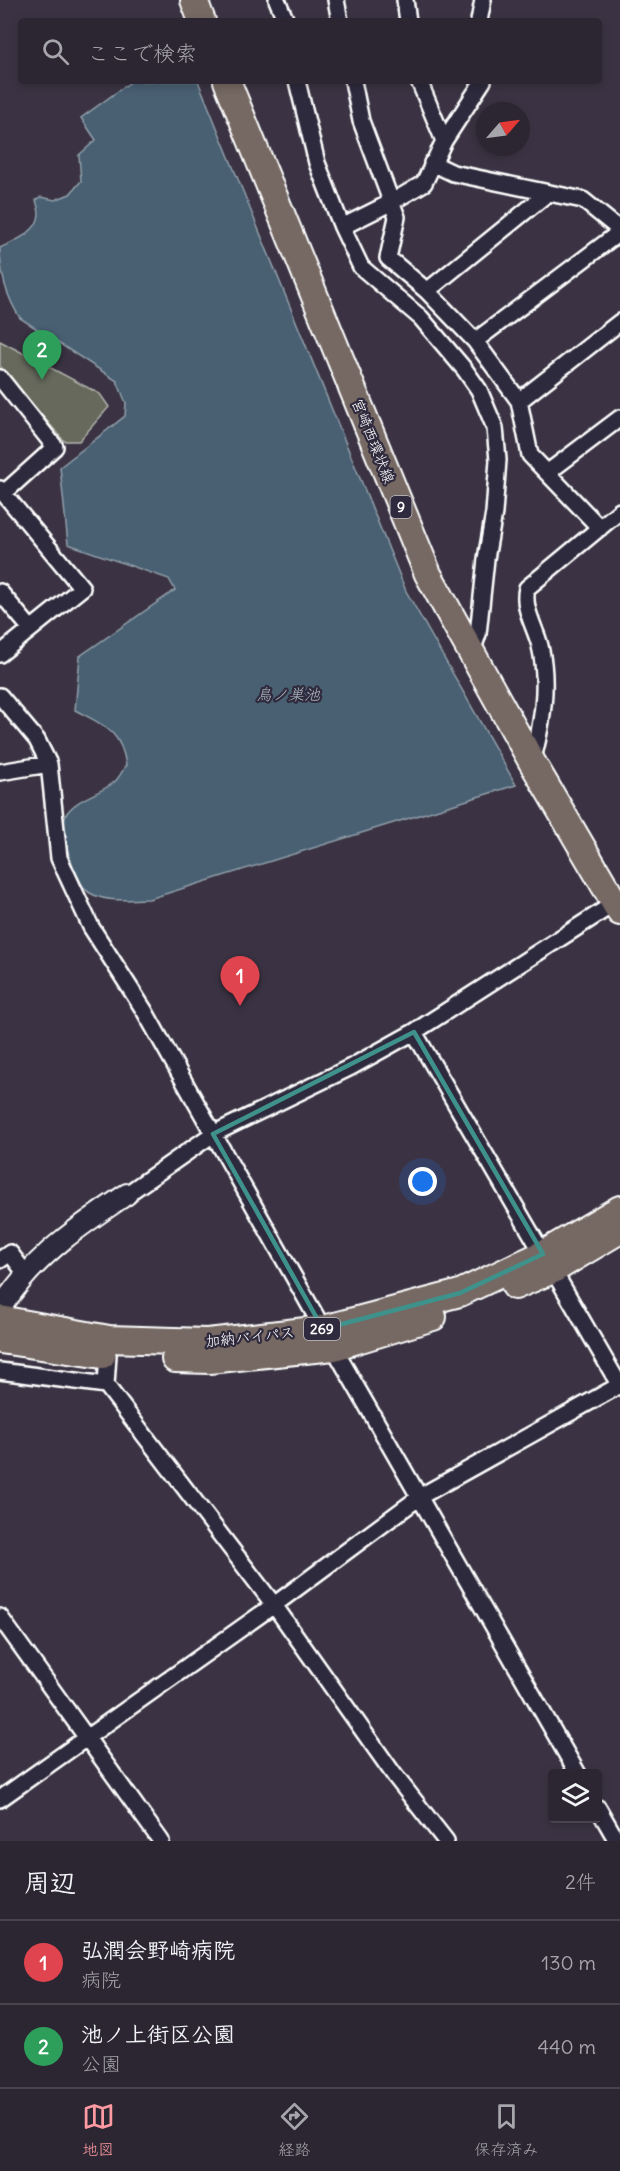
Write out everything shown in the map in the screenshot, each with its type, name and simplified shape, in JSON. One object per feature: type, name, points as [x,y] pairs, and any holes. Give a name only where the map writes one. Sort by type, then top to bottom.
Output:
[{"type":"main road","points":[[194,0],[201,18]]},
{"type":"main road","name":"宮崎西環状線","points":[[227,84],[428,574],[532,762],[617,907]]},
{"type":"main road","name":"加納バイパス","points":[[548,1262],[620,1209]]},
{"type":"main road","name":"加納バイパス","points":[[0,1340],[108,1355],[209,1360],[329,1338],[548,1262],[620,1230]]},
{"type":"main road","name":"加納バイパス","points":[[0,1319],[109,1339],[196,1342],[329,1338]]},
{"type":"street","points":[[277,0],[284,18]]},
{"type":"street","points":[[336,0],[339,18]]},
{"type":"street","points":[[405,0],[408,18]]},
{"type":"street","points":[[480,18],[483,0]]},
{"type":"street","points":[[298,84],[317,163],[342,227],[361,267],[421,318],[472,380],[495,428],[498,460],[494,513],[486,559],[478,634],[471,654]]},
{"type":"street","points":[[354,84],[361,121],[397,217],[388,258],[427,291],[475,341],[519,401],[530,455],[600,528]]},
{"type":"street","points":[[420,84],[444,141]]},
{"type":"street","points":[[342,227],[424,183],[444,141],[481,84]]},
{"type":"street","points":[[432,163],[453,173],[583,200],[620,231],[475,341]]},
{"type":"street","points":[[427,291],[548,193]]},
{"type":"street","points":[[519,401],[620,322]]},
{"type":"street","points":[[0,378],[55,447],[2,491],[82,588],[0,654]]},
{"type":"street","points":[[547,473],[620,418]]},
{"type":"street","points":[[532,762],[539,737],[544,686],[540,647],[524,599],[527,588],[620,511]]},
{"type":"street","points":[[0,592],[31,629]]},
{"type":"street","points":[[0,696],[37,740],[49,764],[59,858],[91,927],[144,1010],[576,1769]]},
{"type":"street","points":[[0,772],[49,764]]},
{"type":"street","points":[[0,1310],[26,1274],[46,1252],[213,1134],[351,1067],[414,1032],[617,907]]},
{"type":"street","points":[[0,1799],[274,1605],[421,1496],[620,1385],[414,1032]]},
{"type":"street","points":[[0,1260],[10,1253],[26,1274]]},
{"type":"street","points":[[108,1355],[105,1385],[274,1605],[395,1776],[446,1841]]},
{"type":"street","points":[[0,1371],[105,1385]]},
{"type":"street","points":[[0,1617],[161,1841]]},
{"type":"street","points":[[602,1817],[616,1841]]},
{"type":"highlighted area","points":[[414,1032],[543,1254],[460,1293],[323,1329],[213,1134]]},
{"type":"green space","points":[[0,341],[100,394],[109,407],[79,441],[64,441],[0,366]]},
{"type":"water","name":"鳥ノ巣池","points":[[128,84],[199,84],[406,591],[516,785],[149,899],[104,898],[84,888],[73,868],[66,843],[64,831],[67,813],[83,800],[115,781],[126,765],[124,753],[115,736],[102,725],[75,710],[80,656],[175,590],[169,579],[68,544],[60,467],[125,416],[126,403],[117,381],[20,318],[11,301],[1,266],[0,248],[24,236],[38,221],[36,200],[41,197],[55,200],[70,194],[81,181],[79,155],[96,140],[81,118]]},
{"type":"place","name":"池ノ上街区公園","points":[[42,380]]},
{"type":"place","name":"弘潤会野崎病院","points":[[240,1006]]}]
